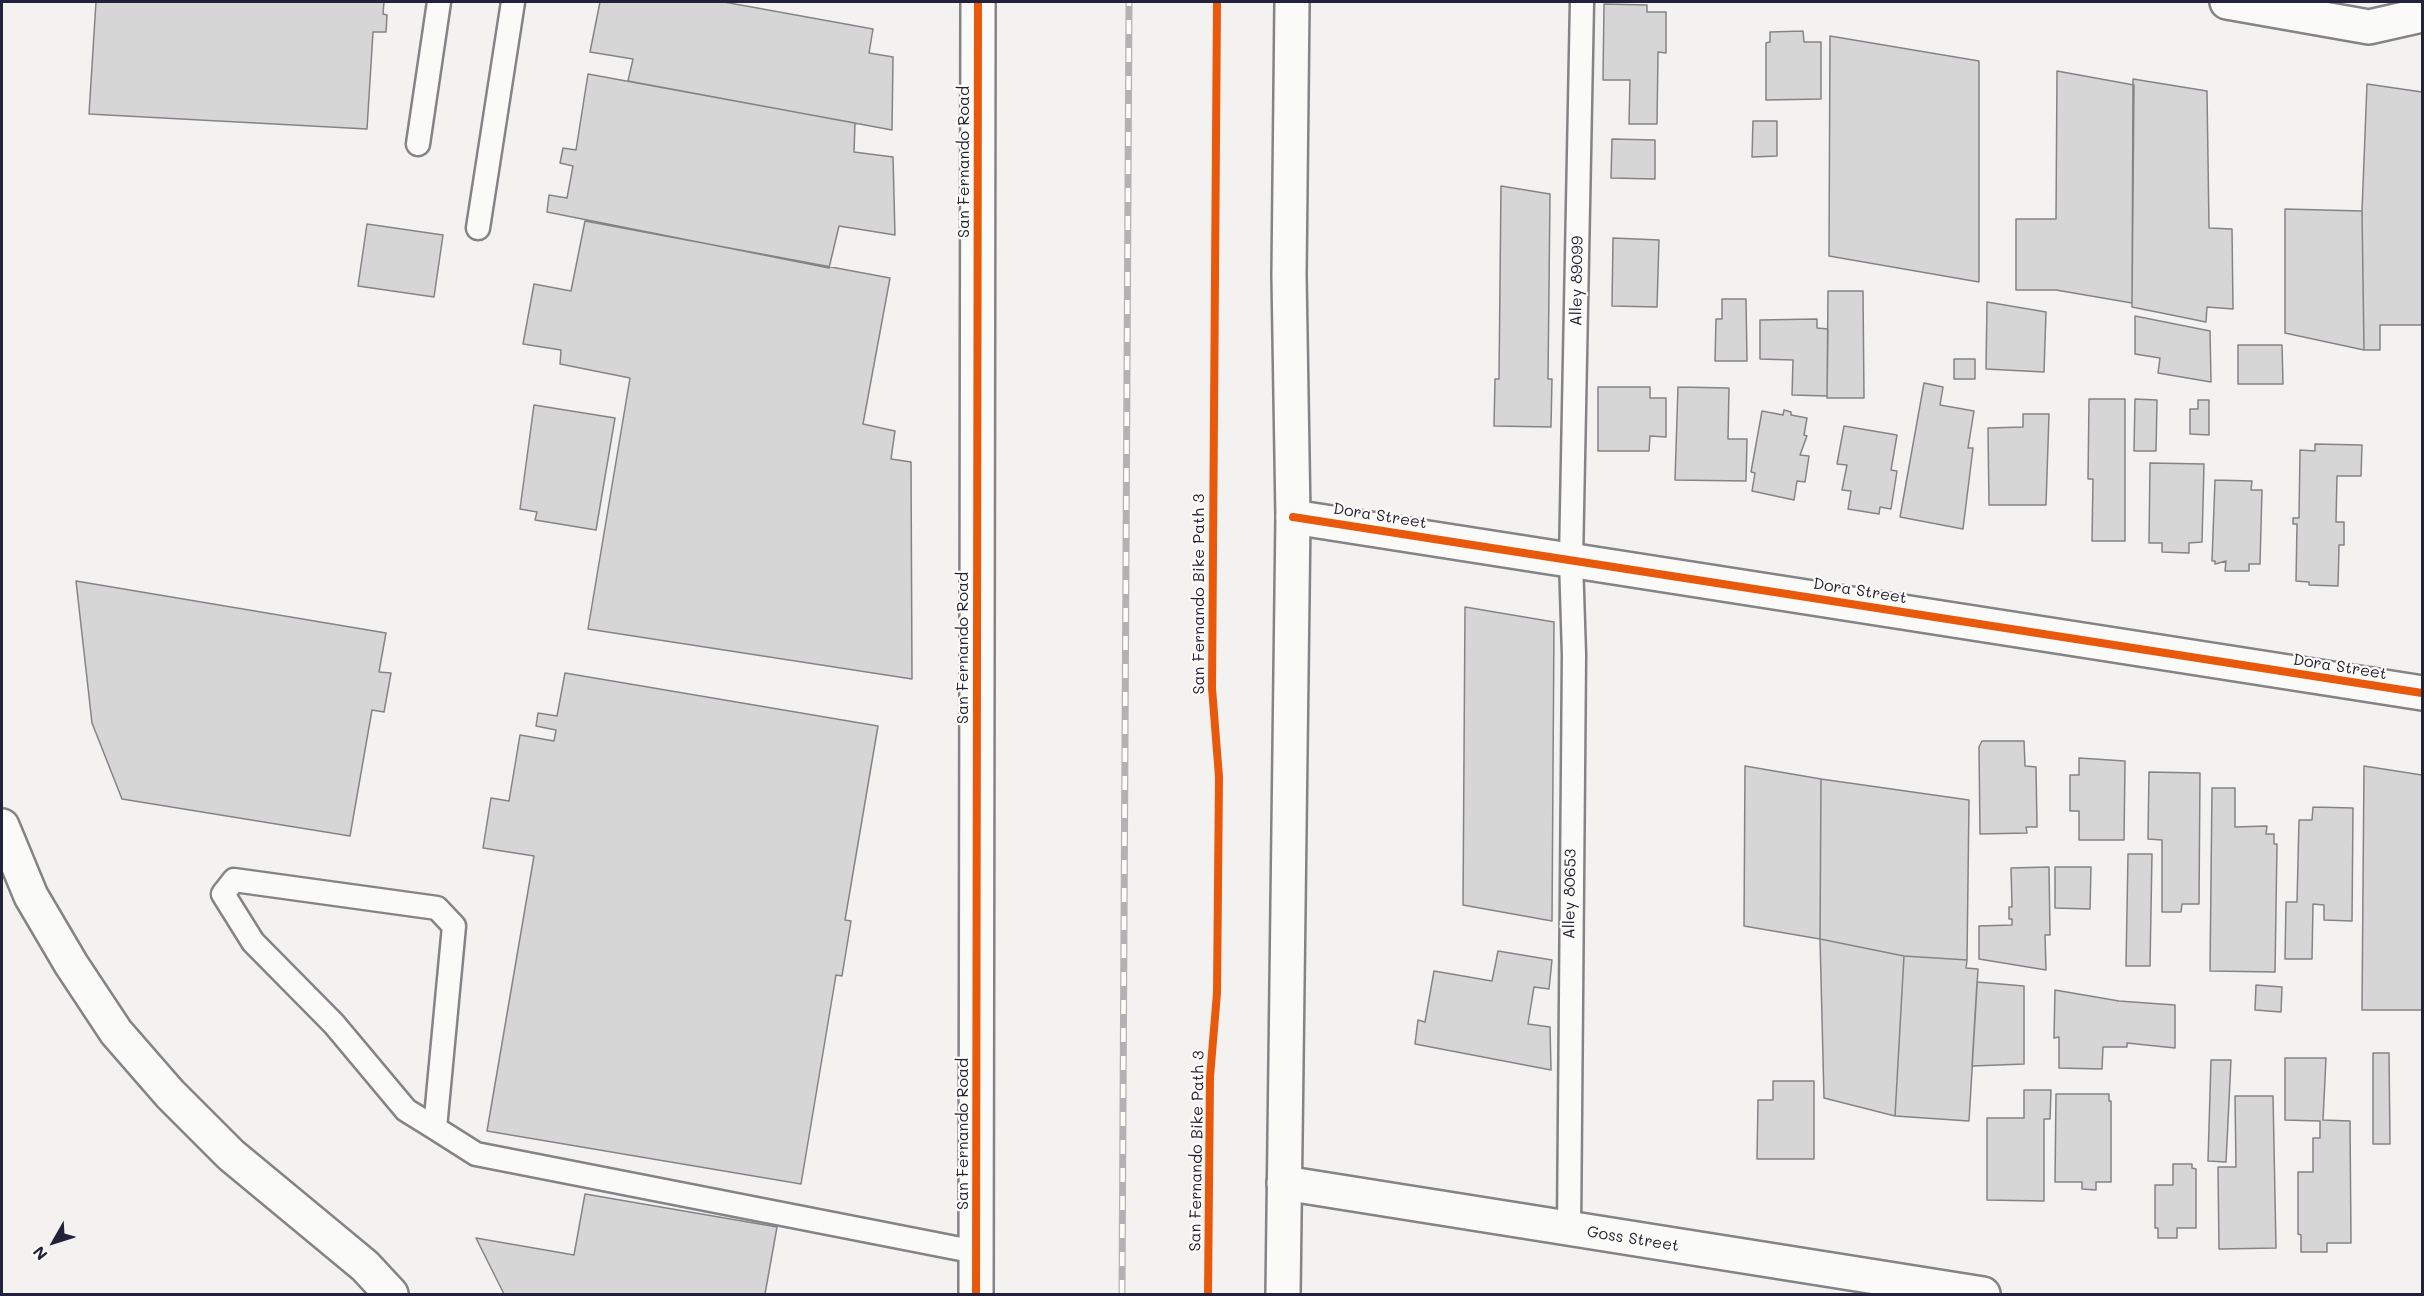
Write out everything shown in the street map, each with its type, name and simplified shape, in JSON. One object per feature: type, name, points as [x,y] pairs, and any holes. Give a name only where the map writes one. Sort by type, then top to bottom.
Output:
[{"type":"main road","name":"San Fernando Road","points":[[976,1294],[978,2]]},
{"type":"main road","points":[[1283,1294],[1293,516],[1289,275],[1292,2]]},
{"type":"main road","points":[[2228,2],[2369,27],[2422,15]]},
{"type":"main road","name":"Dora Street","points":[[1293,516],[2422,693]]},
{"type":"main road","points":[[2,826],[31,896],[71,964],[116,1032],[170,1094],[231,1155],[365,1266],[392,1294]]},
{"type":"main road","name":"Goss Street","points":[[1284,1183],[1983,1294]]},
{"type":"lane","points":[[418,144],[440,2]]},
{"type":"lane","points":[[478,228],[513,2]]},
{"type":"lane","name":"Alley 89099","points":[[1571,560],[1582,2]]},
{"type":"lane","name":"Alley 80653","points":[[1569,1228],[1574,655],[1571,560]]},
{"type":"lane","points":[[435,1128],[454,927],[437,908],[234,880],[223,894],[253,942],[334,1024],[406,1110],[476,1154],[976,1252]]},
{"type":"building","points":[[96,2],[384,2],[383,14],[387,15],[386,32],[373,32],[367,129],[89,114]]},
{"type":"building","points":[[600,2],[724,2],[873,29],[869,53],[893,57],[892,130],[628,81],[633,59],[590,52]]},
{"type":"building","points":[[1604,4],[1647,5],[1647,12],[1666,12],[1666,53],[1658,52],[1657,124],[1629,124],[1630,80],[1603,80]]},
{"type":"building","points":[[1803,31],[1804,42],[1821,42],[1821,99],[1766,100],[1766,43],[1770,42],[1770,32]]},
{"type":"building","points":[[1830,36],[1979,61],[1979,282],[1829,256]]},
{"type":"building","points":[[2057,71],[2134,85],[2132,303],[2056,290],[2016,290],[2016,219],[2056,219]]},
{"type":"building","points":[[588,74],[855,123],[854,152],[893,157],[895,235],[839,226],[829,268],[547,212],[549,195],[567,198],[573,166],[560,163],[563,148],[576,150]]},
{"type":"building","points":[[2133,79],[2207,91],[2209,228],[2232,229],[2233,309],[2207,307],[2206,322],[2132,307]]},
{"type":"building","points":[[2367,84],[2422,92],[2422,325],[2380,325],[2380,350],[2364,350],[2362,211]]},
{"type":"building","points":[[1753,121],[1777,121],[1777,156],[1752,157]]},
{"type":"building","points":[[1612,139],[1655,140],[1655,179],[1611,178]]},
{"type":"building","points":[[1501,186],[1550,194],[1548,379],[1552,379],[1551,427],[1494,426],[1495,379],[1499,379]]},
{"type":"building","points":[[2285,209],[2362,211],[2364,350],[2285,333]]},
{"type":"building","points":[[585,221],[890,278],[863,424],[895,431],[891,459],[911,462],[912,679],[588,629],[630,378],[560,364],[561,350],[523,344],[534,284],[571,291]]},
{"type":"building","points":[[367,224],[443,235],[434,297],[358,286]]},
{"type":"building","points":[[1613,238],[1659,240],[1657,307],[1612,306]]},
{"type":"building","points":[[1828,291],[1863,291],[1864,398],[1827,398]]},
{"type":"building","points":[[1722,299],[1746,299],[1747,361],[1715,361],[1716,319],[1722,319]]},
{"type":"building","points":[[1987,302],[2046,312],[2044,372],[1986,369]]},
{"type":"building","points":[[2135,316],[2210,331],[2211,382],[2158,373],[2160,358],[2135,354]]},
{"type":"building","points":[[1817,319],[1817,328],[1828,329],[1827,396],[1792,395],[1793,360],[1760,359],[1760,320]]},
{"type":"building","points":[[2238,345],[2282,345],[2283,384],[2238,384]]},
{"type":"building","points":[[1954,359],[1975,359],[1975,379],[1954,379]]},
{"type":"building","points":[[1924,383],[1943,387],[1940,405],[1974,411],[1968,448],[1973,448],[1963,529],[1900,517]]},
{"type":"building","points":[[1598,387],[1650,387],[1650,398],[1666,398],[1666,437],[1650,436],[1649,451],[1598,451]]},
{"type":"building","points":[[1678,387],[1729,388],[1728,439],[1747,439],[1746,481],[1675,480]]},
{"type":"building","points":[[2089,399],[2125,399],[2125,541],[2092,541],[2093,479],[2088,479]]},
{"type":"building","points":[[2135,399],[2157,400],[2156,451],[2134,451]]},
{"type":"building","points":[[2198,400],[2209,400],[2209,435],[2190,434],[2190,409],[2198,409]]},
{"type":"building","points":[[534,405],[615,418],[596,530],[535,520],[537,512],[520,509]]},
{"type":"building","points":[[1784,410],[1791,412],[1791,415],[1807,418],[1804,435],[1807,436],[1800,455],[1809,456],[1805,482],[1797,481],[1794,500],[1752,491],[1755,473],[1751,472],[1762,411],[1783,415]]},
{"type":"building","points":[[2023,414],[2049,414],[2046,505],[1989,505],[1988,428],[2023,427]]},
{"type":"building","points":[[1844,426],[1897,435],[1891,470],[1897,471],[1891,509],[1880,507],[1879,514],[1848,509],[1851,491],[1842,490],[1847,465],[1837,464]]},
{"type":"building","points":[[2315,444],[2362,445],[2361,476],[2337,476],[2336,522],[2344,522],[2344,545],[2339,545],[2338,586],[2309,585],[2309,582],[2296,581],[2297,524],[2293,524],[2293,518],[2299,518],[2300,450],[2315,451]]},
{"type":"building","points":[[2150,463],[2204,464],[2202,542],[2189,543],[2189,553],[2162,552],[2162,543],[2149,543]]},
{"type":"building","points":[[2215,480],[2252,481],[2251,490],[2262,490],[2260,564],[2249,564],[2249,571],[2225,571],[2226,561],[2215,564],[2215,561],[2212,561]]},
{"type":"building","points":[[76,581],[386,633],[379,672],[391,673],[384,712],[372,710],[350,836],[122,799],[92,723]]},
{"type":"building","points":[[1465,607],[1554,622],[1552,921],[1463,905]]},
{"type":"building","points":[[565,673],[878,726],[845,920],[851,921],[842,976],[836,975],[801,1184],[487,1131],[534,856],[483,848],[491,798],[509,801],[520,735],[554,741],[556,730],[536,726],[538,713],[557,716]]},
{"type":"building","points":[[1982,741],[2024,741],[2025,766],[2036,767],[2037,827],[2026,827],[2027,833],[1980,834],[1979,747]]},
{"type":"building","points":[[2079,758],[2125,761],[2124,840],[2079,840],[2079,811],[2070,811],[2070,775],[2079,775]]},
{"type":"building","points":[[1745,766],[1821,779],[1820,939],[1744,926]]},
{"type":"building","points":[[2364,766],[2422,775],[2422,1010],[2362,1010]]},
{"type":"building","points":[[2149,772],[2200,773],[2199,904],[2182,904],[2181,912],[2162,912],[2162,840],[2148,839]]},
{"type":"building","points":[[1821,779],[1969,800],[1967,960],[1904,956],[1820,939]]},
{"type":"building","points":[[2212,788],[2235,788],[2235,827],[2267,826],[2266,834],[2274,834],[2274,844],[2277,844],[2275,972],[2210,971]]},
{"type":"building","points":[[2313,807],[2353,808],[2352,921],[2324,920],[2324,905],[2313,904],[2312,959],[2285,959],[2286,902],[2297,902],[2299,820],[2312,820]]},
{"type":"building","points":[[2128,854],[2152,854],[2150,966],[2126,966]]},
{"type":"building","points":[[2049,867],[2050,935],[2045,935],[2046,970],[1979,959],[1979,926],[2012,925],[2012,919],[2009,919],[2009,907],[2012,907],[2011,868]]},
{"type":"building","points":[[2055,867],[2091,867],[2090,909],[2055,908]]},
{"type":"building","points":[[1820,939],[1904,956],[1895,1116],[1824,1098]]},
{"type":"building","points":[[1498,951],[1552,960],[1549,989],[1534,987],[1528,1024],[1550,1027],[1551,1070],[1415,1044],[1418,1020],[1425,1022],[1434,971],[1492,981]]},
{"type":"building","points":[[1904,956],[1967,960],[1966,968],[1978,969],[1969,1121],[1895,1116]]},
{"type":"building","points":[[1977,982],[2024,986],[2024,1064],[1972,1066]]},
{"type":"building","points":[[2256,985],[2282,987],[2281,1012],[2255,1010]]},
{"type":"building","points":[[2055,990],[2119,1001],[2175,1005],[2175,1048],[2127,1043],[2127,1047],[2103,1047],[2102,1069],[2059,1068],[2059,1037],[2054,1038]]},
{"type":"building","points":[[2373,1053],[2389,1053],[2390,1144],[2373,1144]]},
{"type":"building","points":[[2285,1058],[2326,1058],[2323,1120],[2350,1121],[2351,1243],[2327,1243],[2327,1252],[2301,1252],[2301,1235],[2298,1234],[2298,1172],[2313,1172],[2313,1138],[2320,1138],[2320,1121],[2285,1120]]},
{"type":"building","points":[[2211,1060],[2231,1060],[2226,1162],[2208,1161]]},
{"type":"building","points":[[1773,1081],[1814,1081],[1814,1159],[1757,1159],[1758,1100],[1773,1100]]},
{"type":"building","points":[[2024,1090],[2051,1090],[2050,1119],[2044,1119],[2044,1201],[1987,1200],[1987,1118],[2024,1118]]},
{"type":"building","points":[[2056,1094],[2109,1094],[2109,1101],[2111,1101],[2111,1182],[2096,1182],[2096,1190],[2082,1189],[2082,1182],[2055,1182]]},
{"type":"building","points":[[2235,1096],[2273,1096],[2276,1248],[2219,1249],[2218,1167],[2236,1167]]},
{"type":"building","points":[[2173,1164],[2192,1164],[2192,1168],[2196,1169],[2196,1228],[2177,1228],[2177,1238],[2158,1238],[2158,1228],[2155,1228],[2155,1185],[2173,1185]]},
{"type":"building","points":[[585,1194],[777,1227],[765,1294],[504,1294],[476,1238],[574,1255]]},
{"type":"railway","points":[[1122,1294],[1129,2]]},
{"type":"cycle path","points":[[976,1294],[978,2]]},
{"type":"cycle path","name":"San Fernando Bike Path 3","points":[[1208,1294],[1210,1077],[1217,993],[1219,777],[1212,688],[1217,2]]},
{"type":"cycle path","points":[[1293,517],[2422,693]]}]
